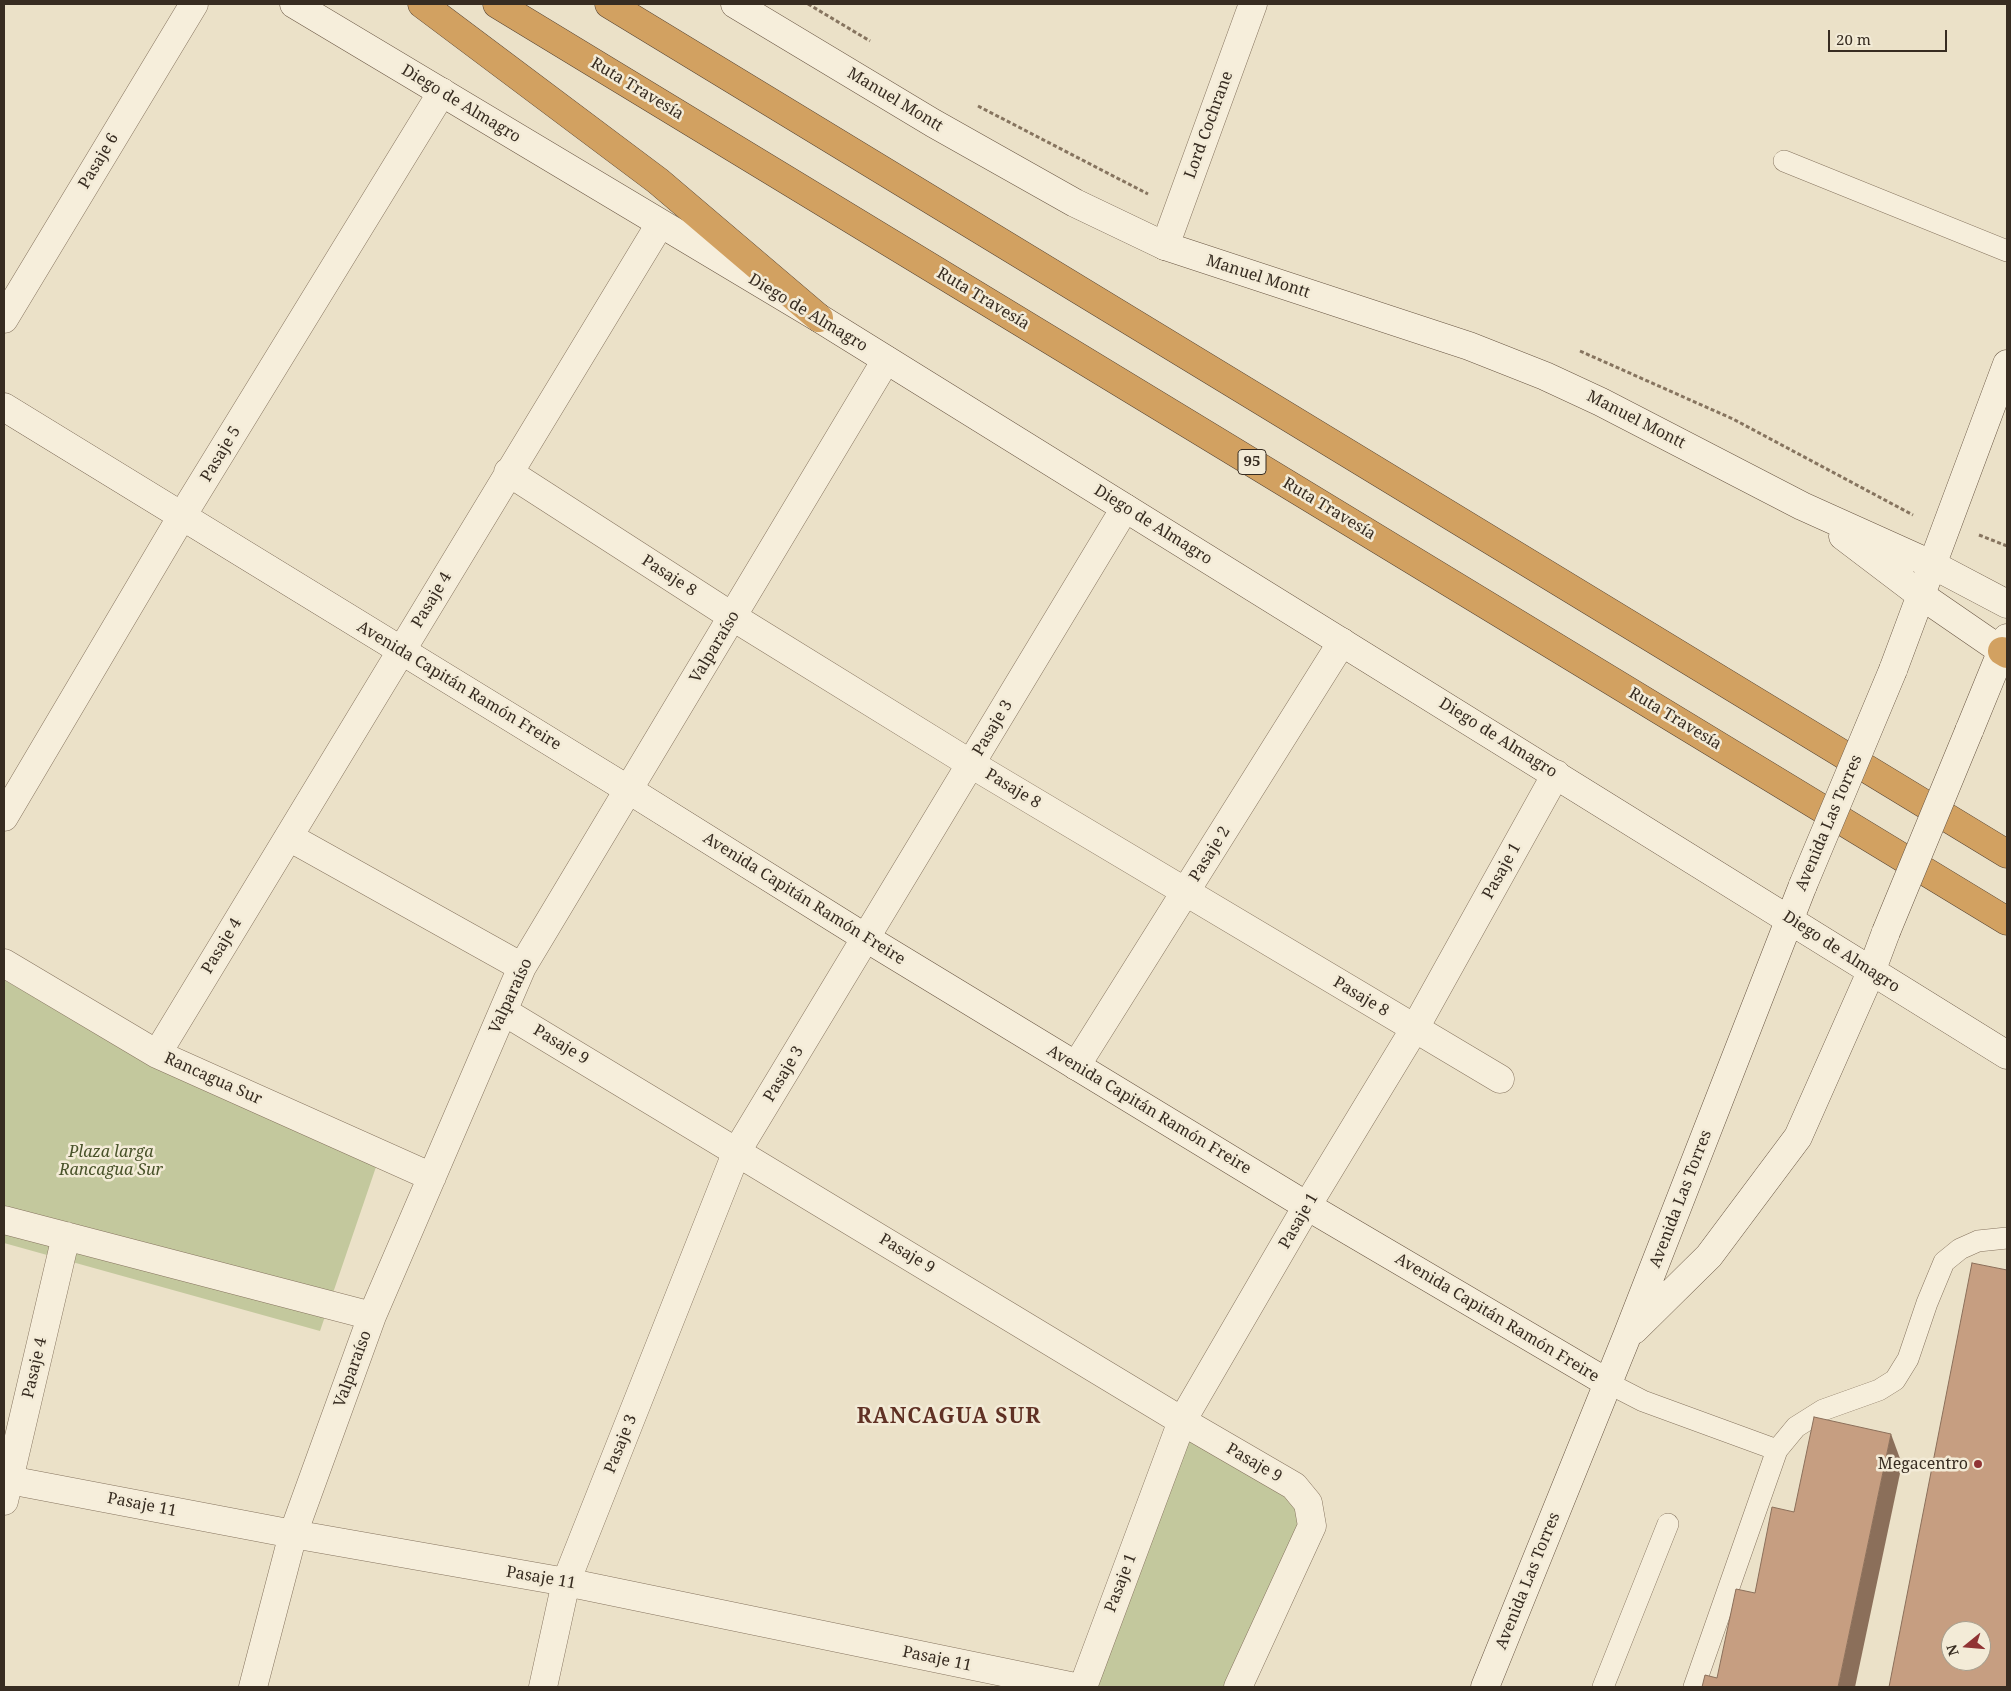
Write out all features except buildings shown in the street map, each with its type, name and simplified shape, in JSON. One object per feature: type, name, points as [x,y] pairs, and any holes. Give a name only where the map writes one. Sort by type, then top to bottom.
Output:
[{"type":"highway","points":[[422,4],[658,181],[819,318]]},
{"type":"highway","name":"Ruta Travesía","points":[[497,4],[2007,921]]},
{"type":"highway","points":[[609,4],[2007,854]]},
{"type":"street","name":"Pasaje 6","points":[[4,319],[194,4]]},
{"type":"street","name":"Diego de Almagro","points":[[294,4],[819,318],[2007,1055]]},
{"type":"street","name":"Manuel Montt","points":[[735,4],[941,128],[1075,203],[1165,246],[1469,346],[1545,376],[1601,402],[1802,506],[1933,565],[2007,604]]},
{"type":"street","name":"Lord Cochrane","points":[[1165,246],[1253,4]]},
{"type":"street","name":"Pasaje 5","points":[[4,817],[182,516],[442,92]]},
{"type":"street","name":"Pasaje 4","points":[[157,1054],[660,224]]},
{"type":"street","name":"Valparaíso","points":[[253,1687],[294,1534],[372,1316],[522,967],[630,790],[886,360]]},
{"type":"street","name":"Avenida Las Torres","points":[[1485,1687],[1608,1384],[1803,885],[1893,670],[2007,364]]},
{"type":"street","name":"Avenida Capitán Ramón Freire","points":[[4,407],[630,790],[866,938],[1076,1066],[1307,1206],[1608,1384]]},
{"type":"street","name":"Pasaje 8","points":[[508,472],[733,617],[971,764],[1500,1079]]},
{"type":"street","name":"Manuel Montt","points":[[1802,506],[1922,596],[2005,648]]},
{"type":"street","name":"Pasaje 3","points":[[543,1687],[566,1582],[737,1150],[1126,508]]},
{"type":"street","name":"Pasaje 2","points":[[1076,1066],[1342,642]]},
{"type":"street","name":"Avenida Las Torres","points":[[1627,1336],[1709,1256],[1798,1137],[1871,972],[1969,731],[2005,648]]},
{"type":"street","name":"Pasaje 1","points":[[1083,1687],[1182,1421],[1307,1206],[1415,1028],[1556,774]]},
{"type":"street","points":[[289,837],[522,967]]},
{"type":"street","name":"Rancagua Sur","points":[[4,963],[157,1054],[432,1176]]},
{"type":"street","name":"Pasaje 9","points":[[503,1010],[1182,1421],[1294,1486],[1308,1503],[1312,1526],[1238,1687]]},
{"type":"street","points":[[4,1220],[372,1316]]},
{"type":"street","name":"Pasaje 4","points":[[6,1486],[66,1236]]},
{"type":"street","name":"Pasaje 11","points":[[6,1486],[566,1582],[1076,1687]]},
{"type":"lane","points":[[1784,161],[2007,251]]},
{"type":"lane","points":[[1694,1687],[1777,1450],[1796,1427],[1823,1410],[1878,1390],[1895,1380],[1908,1359],[1926,1303],[1944,1262],[1960,1250],[1978,1241],[2007,1238]]},
{"type":"lane","points":[[1608,1384],[1643,1401],[1777,1450]]},
{"type":"lane","points":[[1603,1687],[1668,1524]]},
{"type":"green space","name":"Plaza larga Rancagua Sur","points":[[4,980],[165,1070],[377,1164],[320,1331],[4,1243]]},
{"type":"green space","points":[[1182,1421],[1308,1503],[1238,1687],[1083,1687]]},
{"type":"place","name":"Megacentro","points":[[1978,1464]]},
{"type":"district","name":"RANCAGUA SUR","points":[[949,1417]]}]
